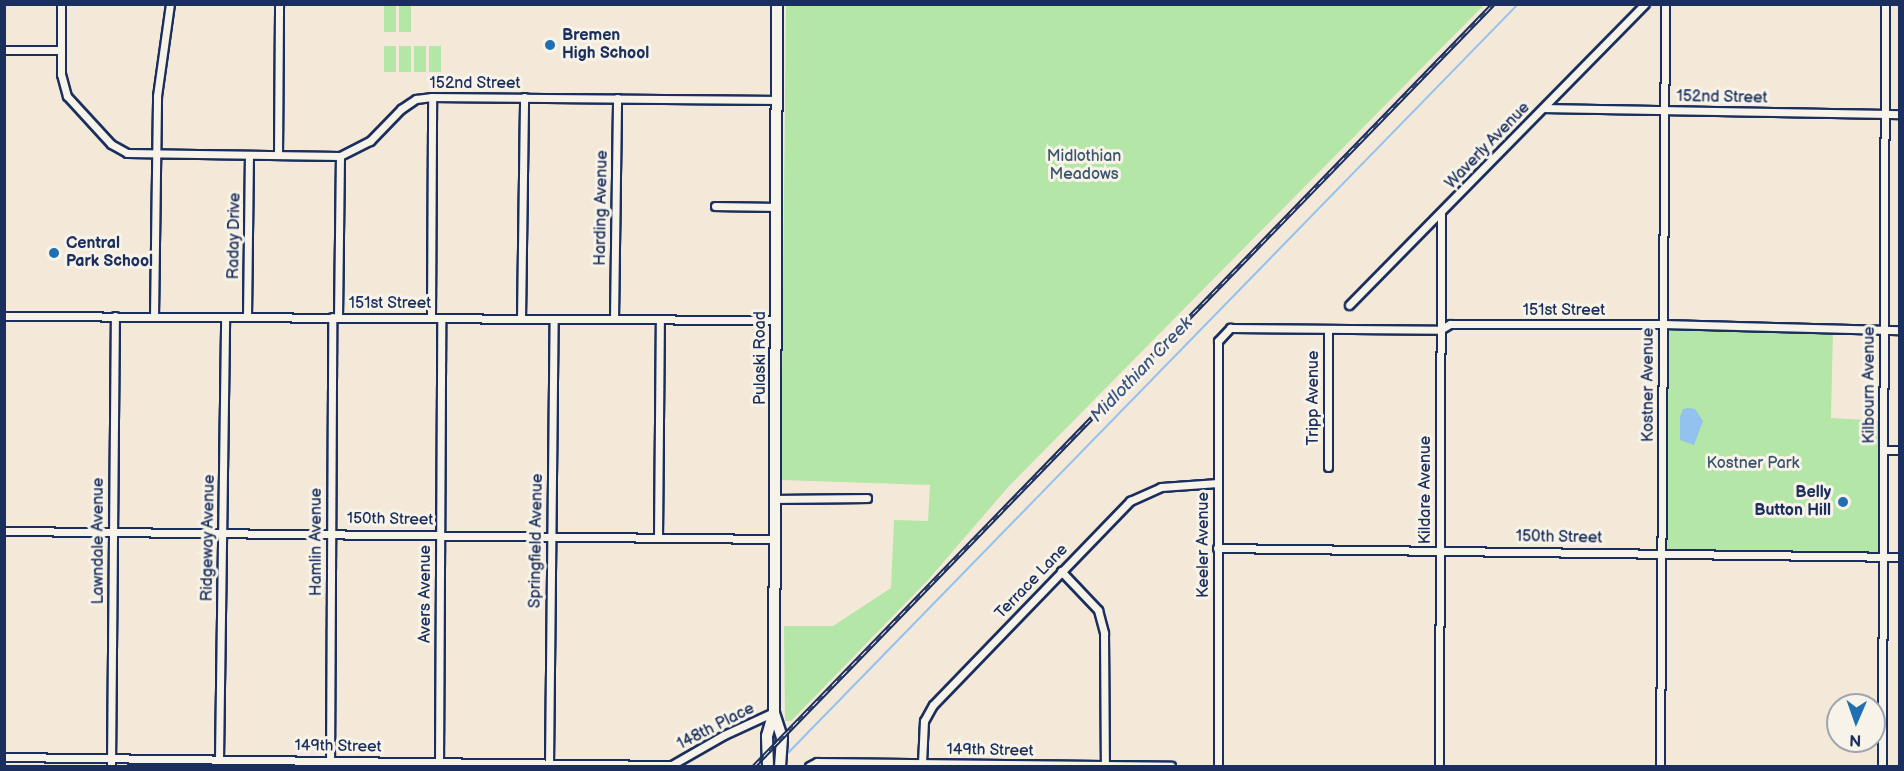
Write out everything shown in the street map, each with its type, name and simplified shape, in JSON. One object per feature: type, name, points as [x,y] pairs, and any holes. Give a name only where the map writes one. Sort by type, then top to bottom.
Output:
[{"type":"main road","name":"Pulaski Road","points":[[768,766],[767,736],[774,712],[777,4]]},
{"type":"main road","name":"Pulaski Road","points":[[774,712],[782,738],[780,766]]},
{"type":"street","points":[[4,50],[61,50],[61,4]]},
{"type":"street","points":[[154,316],[157,96],[170,4]]},
{"type":"street","points":[[278,155],[279,4]]},
{"type":"street","name":"Waverly Avenue","points":[[1349,305],[1645,4]]},
{"type":"street","name":"Kostner Avenue","points":[[1660,766],[1665,4]]},
{"type":"street","name":"Kilbourn Avenue","points":[[1882,766],[1885,4]]},
{"type":"street","name":"152nd Street","points":[[61,50],[61,74],[67,96],[95,129],[118,149],[156,154],[340,156],[370,141],[401,109],[416,99],[432,97],[777,100]]},
{"type":"street","points":[[431,318],[432,97]]},
{"type":"street","points":[[521,319],[524,98]]},
{"type":"street","name":"Harding Avenue","points":[[614,319],[617,98]]},
{"type":"street","name":"152nd Street","points":[[1545,108],[1899,114]]},
{"type":"street","name":"Raday Drive","points":[[247,317],[249,155]]},
{"type":"street","name":"Hamlin Avenue","points":[[330,764],[331,532],[340,156]]},
{"type":"street","points":[[715,206],[776,207]]},
{"type":"street","name":"Kildare Avenue","points":[[1439,766],[1441,213]]},
{"type":"street","name":"151st Street","points":[[4,316],[776,320]]},
{"type":"street","name":"Lawndale Avenue","points":[[111,766],[115,316]]},
{"type":"street","name":"Ridgeway Avenue","points":[[219,759],[225,317]]},
{"type":"street","name":"Avers Avenue","points":[[439,762],[441,318]]},
{"type":"street","name":"Springfield Avenue","points":[[549,764],[554,319]]},
{"type":"street","points":[[658,537],[660,320]]},
{"type":"street","name":"151st Street","points":[[1230,328],[1440,330],[1450,324],[1663,324],[1899,330]]},
{"type":"street","name":"Keeler Avenue","points":[[1218,766],[1218,341],[1230,328]]},
{"type":"street","name":"Tripp Avenue","points":[[1328,328],[1328,467]]},
{"type":"street","points":[[1884,450],[1899,450]]},
{"type":"street","name":"Terrace Lane","points":[[922,763],[924,721],[933,705],[1061,571],[1143,493],[1175,484],[1218,483]]},
{"type":"street","points":[[775,499],[867,498]]},
{"type":"street","name":"150th Street","points":[[4,531],[223,534],[331,532],[775,539]]},
{"type":"street","name":"150th Street","points":[[1217,548],[1899,557]]},
{"type":"street","points":[[1061,571],[1098,610],[1104,633],[1105,766]]},
{"type":"street","name":"148th Place","points":[[671,766],[724,735],[774,712]]},
{"type":"street","name":"149th Street","points":[[4,757],[219,759],[330,764],[439,762],[671,766]]},
{"type":"street","name":"149th Street","points":[[809,766],[817,762],[883,765],[922,763],[1172,766]]},
{"type":"green space","name":"Midlothian Meadows","points":[[786,5],[1484,5],[1009,486],[928,580],[791,721],[785,721],[784,626],[833,626],[891,588],[894,520],[928,521],[930,485],[781,480]]},
{"type":"green space","points":[[384,6],[396,6],[396,32],[384,32]]},
{"type":"green space","points":[[399,6],[411,6],[411,32],[399,32]]},
{"type":"green space","points":[[384,46],[396,46],[396,72],[384,72]]},
{"type":"green space","points":[[399,46],[411,46],[411,72],[399,72]]},
{"type":"green space","points":[[414,46],[426,46],[426,72],[414,72]]},
{"type":"green space","points":[[429,46],[441,46],[441,72],[429,72]]},
{"type":"green space","name":"Kostner Park","points":[[1663,324],[1833,328],[1831,418],[1884,421],[1883,557],[1662,553]]},
{"type":"water","points":[[1683,409],[1695,409],[1703,421],[1694,445],[1680,440],[1680,417]]},
{"type":"waterway","name":"Midlothian Creek","points":[[786,755],[1518,4]]},
{"type":"railway","points":[[754,766],[1493,4]]},
{"type":"place","name":"Bremen High School","points":[[550,45]]},
{"type":"place","name":"Central Park School","points":[[54,253]]},
{"type":"place","name":"Belly Button Hill","points":[[1843,502]]}]
